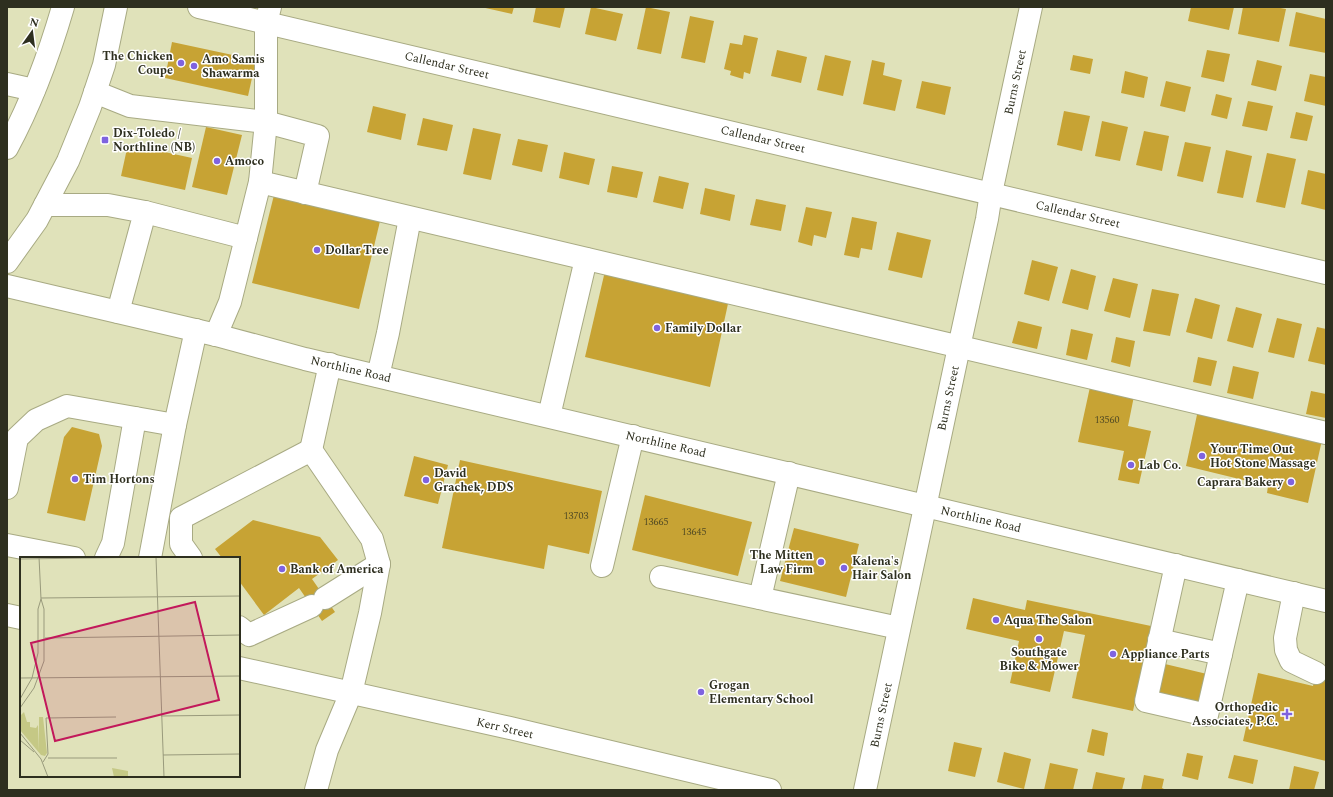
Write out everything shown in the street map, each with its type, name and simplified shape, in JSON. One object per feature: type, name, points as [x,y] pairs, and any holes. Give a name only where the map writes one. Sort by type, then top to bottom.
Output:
[{"type":"street","points":[[7,148],[19,126],[34,90],[54,38],[63,7]]},
{"type":"street","points":[[7,262],[37,220],[68,161],[104,65],[116,7]]},
{"type":"street","name":"Callendar Street","points":[[200,7],[268,15],[992,194],[1326,273]]},
{"type":"street","name":"Burns Street","points":[[865,790],[1031,7]]},
{"type":"street","points":[[150,557],[175,425],[206,332],[230,302],[260,182],[266,122],[268,15]]},
{"type":"street","points":[[7,84],[34,90]]},
{"type":"street","points":[[95,92],[130,106],[266,122],[318,136],[305,193]]},
{"type":"street","points":[[260,182],[586,260],[1326,433]]},
{"type":"street","points":[[45,205],[108,205],[145,212],[246,238]]},
{"type":"street","points":[[118,312],[145,212]]},
{"type":"street","points":[[378,376],[388,333],[410,218]]},
{"type":"street","points":[[549,416],[586,260]]},
{"type":"street","name":"Northline Road","points":[[7,286],[206,332],[378,376],[1326,601]]},
{"type":"street","points":[[316,790],[327,750],[351,693],[370,613],[379,564],[372,539],[311,450],[330,364]]},
{"type":"street","points":[[7,488],[17,438],[36,420],[66,406],[102,411],[175,425]]},
{"type":"street","points":[[106,557],[113,543],[135,418]]},
{"type":"street","points":[[602,566],[633,436]]},
{"type":"street","points":[[159,514],[181,518],[311,450]]},
{"type":"street","points":[[760,598],[789,473]]},
{"type":"street","points":[[181,518],[181,544],[190,557]]},
{"type":"street","points":[[7,545],[69,557]]},
{"type":"street","points":[[240,628],[249,635],[319,602],[379,564]]},
{"type":"street","points":[[1176,565],[1146,701],[1199,714],[1207,715],[1238,580]]},
{"type":"street","points":[[661,577],[900,628]]},
{"type":"street","points":[[1294,593],[1285,638],[1286,650],[1291,661],[1316,673]]},
{"type":"street","points":[[7,615],[20,618]]},
{"type":"street","points":[[1159,640],[1221,654]]},
{"type":"street","name":"Kerr Street","points":[[240,668],[510,728],[760,789]]},
{"type":"building","points":[[481,7],[514,7],[512,14]]},
{"type":"building","points":[[536,7],[565,7],[560,28],[533,22]]},
{"type":"building","points":[[591,7],[623,14],[616,41],[585,34]]},
{"type":"building","points":[[646,7],[670,12],[661,54],[637,49]]},
{"type":"building","points":[[1191,7],[1234,7],[1229,30],[1188,21]]},
{"type":"building","points":[[1243,7],[1275,7],[1286,9],[1279,42],[1238,34]]},
{"type":"building","points":[[1296,12],[1326,19],[1326,53],[1289,46]]},
{"type":"building","points":[[690,16],[714,21],[705,63],[681,58]]},
{"type":"building","points":[[744,35],[758,38],[750,74],[744,72],[743,79],[730,75],[731,71],[724,69],[730,43],[742,45]]},
{"type":"building","points":[[172,42],[256,60],[248,96],[165,78]]},
{"type":"building","points":[[777,50],[807,57],[801,83],[771,76]]},
{"type":"building","points":[[1207,50],[1230,54],[1224,82],[1201,77]]},
{"type":"building","points":[[825,55],[851,61],[843,96],[817,90]]},
{"type":"building","points":[[1073,55],[1093,59],[1090,74],[1070,70]]},
{"type":"building","points":[[872,60],[885,63],[883,75],[902,80],[895,111],[863,104]]},
{"type":"building","points":[[1257,60],[1282,66],[1276,91],[1251,85]]},
{"type":"building","points":[[1125,71],[1148,77],[1144,98],[1121,93]]},
{"type":"building","points":[[1310,74],[1326,77],[1326,106],[1304,101]]},
{"type":"building","points":[[922,81],[951,87],[945,115],[916,108]]},
{"type":"building","points":[[1166,81],[1191,87],[1185,112],[1160,106]]},
{"type":"building","points":[[1216,94],[1232,98],[1227,119],[1211,115]]},
{"type":"building","points":[[1248,101],[1273,106],[1267,131],[1242,126]]},
{"type":"building","points":[[373,106],[406,114],[401,140],[367,132]]},
{"type":"building","points":[[1064,111],[1090,116],[1082,151],[1057,145]]},
{"type":"building","points":[[1296,112],[1313,116],[1307,141],[1290,138]]},
{"type":"building","points":[[423,118],[453,125],[447,151],[417,145]]},
{"type":"building","points":[[1102,121],[1128,127],[1120,161],[1095,156]]},
{"type":"building","name":"Amoco","points":[[206,127],[242,135],[227,195],[192,187]]},
{"type":"building","points":[[473,128],[501,134],[491,180],[463,174]]},
{"type":"building","points":[[1144,131],[1169,136],[1162,171],[1136,165]]},
{"type":"building","points":[[518,139],[548,145],[542,172],[512,165]]},
{"type":"building","points":[[1185,142],[1211,147],[1203,182],[1177,176]]},
{"type":"building","points":[[128,144],[192,158],[185,190],[121,176]]},
{"type":"building","points":[[1226,150],[1252,156],[1243,198],[1217,193]]},
{"type":"building","points":[[564,152],[595,159],[589,185],[559,178]]},
{"type":"building","points":[[1267,153],[1296,159],[1285,208],[1256,202]]},
{"type":"building","points":[[612,166],[643,172],[637,198],[607,192]]},
{"type":"building","points":[[1308,170],[1326,174],[1326,210],[1301,204]]},
{"type":"building","points":[[659,176],[689,183],[683,209],[653,202]]},
{"type":"building","points":[[705,188],[735,195],[730,221],[700,214]]},
{"type":"building","name":"Dollar Tree","points":[[275,191],[381,217],[359,309],[252,283]]},
{"type":"building","points":[[756,199],[786,205],[781,231],[750,225]]},
{"type":"building","points":[[806,207],[832,212],[826,238],[814,235],[812,246],[798,242]]},
{"type":"building","points":[[852,217],[877,222],[872,250],[861,248],[859,258],[844,255]]},
{"type":"building","points":[[897,232],[931,240],[922,278],[888,270]]},
{"type":"building","points":[[1032,260],[1058,267],[1049,301],[1024,294]]},
{"type":"building","points":[[1071,269],[1096,276],[1088,310],[1062,303]]},
{"type":"building","name":"Family Dollar","points":[[605,271],[729,299],[710,387],[585,357]]},
{"type":"building","points":[[1113,278],[1138,284],[1130,318],[1104,311]]},
{"type":"building","points":[[1152,289],[1179,294],[1170,336],[1143,331]]},
{"type":"building","points":[[1195,298],[1220,305],[1212,339],[1186,332]]},
{"type":"building","points":[[1236,307],[1262,314],[1253,348],[1227,341]]},
{"type":"building","points":[[1277,318],[1302,324],[1294,358],[1268,352]]},
{"type":"building","points":[[1018,321],[1042,327],[1037,349],[1012,343]]},
{"type":"building","points":[[1317,327],[1326,329],[1326,365],[1308,361]]},
{"type":"building","points":[[1071,329],[1093,334],[1087,360],[1066,355]]},
{"type":"building","points":[[1116,337],[1135,341],[1130,367],[1111,362]]},
{"type":"building","points":[[1198,357],[1217,361],[1211,386],[1193,382]]},
{"type":"building","points":[[1233,366],[1259,372],[1253,399],[1227,393]]},
{"type":"building","points":[[1090,387],[1134,396],[1128,426],[1151,431],[1139,484],[1118,480],[1124,451],[1078,442]]},
{"type":"building","points":[[1311,391],[1326,394],[1326,418],[1306,414]]},
{"type":"building","points":[[1198,410],[1322,440],[1308,503],[1267,493],[1268,486],[1186,466]]},
{"type":"building","name":"Tim Hortons","points":[[72,427],[99,434],[102,446],[85,521],[47,513],[64,437]]},
{"type":"building","name":"David Grachek, DDS","points":[[414,456],[448,465],[438,504],[404,496]]},
{"type":"building","points":[[460,460],[602,491],[589,554],[548,545],[544,569],[442,548]]},
{"type":"building","points":[[645,495],[752,522],[738,576],[632,550]]},
{"type":"building","name":"Bank of America","points":[[253,520],[320,537],[338,560],[312,579],[335,612],[322,621],[299,588],[264,615],[240,582],[240,557],[221,557],[215,549]]},
{"type":"building","points":[[794,528],[859,544],[846,597],[780,581]]},
{"type":"building","points":[[973,598],[1025,610],[1027,600],[1151,626],[1133,711],[1072,698],[1085,635],[1064,631],[1050,692],[1010,683],[1019,641],[966,629]]},
{"type":"building","points":[[1165,664],[1207,674],[1199,706],[1157,696]]},
{"type":"building","name":"Orthopedic Associates, P.C.","points":[[1318,664],[1326,666],[1326,761],[1243,741],[1258,673],[1313,686]]},
{"type":"building","points":[[1092,729],[1108,733],[1104,756],[1087,752]]},
{"type":"building","points":[[954,742],[982,748],[975,777],[948,771]]},
{"type":"building","points":[[1004,752],[1031,759],[1024,789],[997,782]]},
{"type":"building","points":[[1187,753],[1203,756],[1198,780],[1182,776]]},
{"type":"building","points":[[1234,755],[1258,760],[1253,784],[1228,778]]},
{"type":"building","points":[[1050,763],[1078,769],[1073,790],[1044,790]]},
{"type":"building","points":[[1294,766],[1319,772],[1314,790],[1289,790]]},
{"type":"building","points":[[1096,772],[1125,778],[1122,790],[1092,790]]},
{"type":"building","points":[[1144,775],[1164,779],[1162,788],[1166,790],[1141,790]]},
{"type":"place","name":"The Chicken Coupe","points":[[181,63]]},
{"type":"place","name":"Amo Samis Shawarma","points":[[194,66]]},
{"type":"place","name":"Dix-Toledo / Northline (NB)","points":[[105,140]]},
{"type":"place","name":"Amoco","points":[[217,161]]},
{"type":"place","name":"Dollar Tree","points":[[317,250]]},
{"type":"place","name":"Family Dollar","points":[[657,328]]},
{"type":"place","name":"Your Time Out Hot Stone Massage","points":[[1202,456]]},
{"type":"place","name":"Lab Co.","points":[[1131,465]]},
{"type":"place","name":"Tim Hortons","points":[[75,479]]},
{"type":"place","name":"David Grachek, DDS","points":[[426,480]]},
{"type":"place","name":"Caprara Bakery","points":[[1291,482]]},
{"type":"place","name":"The Mitten Law Firm","points":[[821,562]]},
{"type":"place","name":"Kalena's Hair Salon","points":[[844,568]]},
{"type":"place","name":"Bank of America","points":[[282,569]]},
{"type":"place","name":"Aqua The Salon","points":[[996,620]]},
{"type":"place","name":"Southgate Bike & Mower","points":[[1039,639]]},
{"type":"place","name":"Appliance Parts","points":[[1113,654]]},
{"type":"place","name":"Grogan Elementary School","points":[[701,692]]},
{"type":"place","name":"Orthopedic Associates, P.C.","points":[[1287,714]]}]
